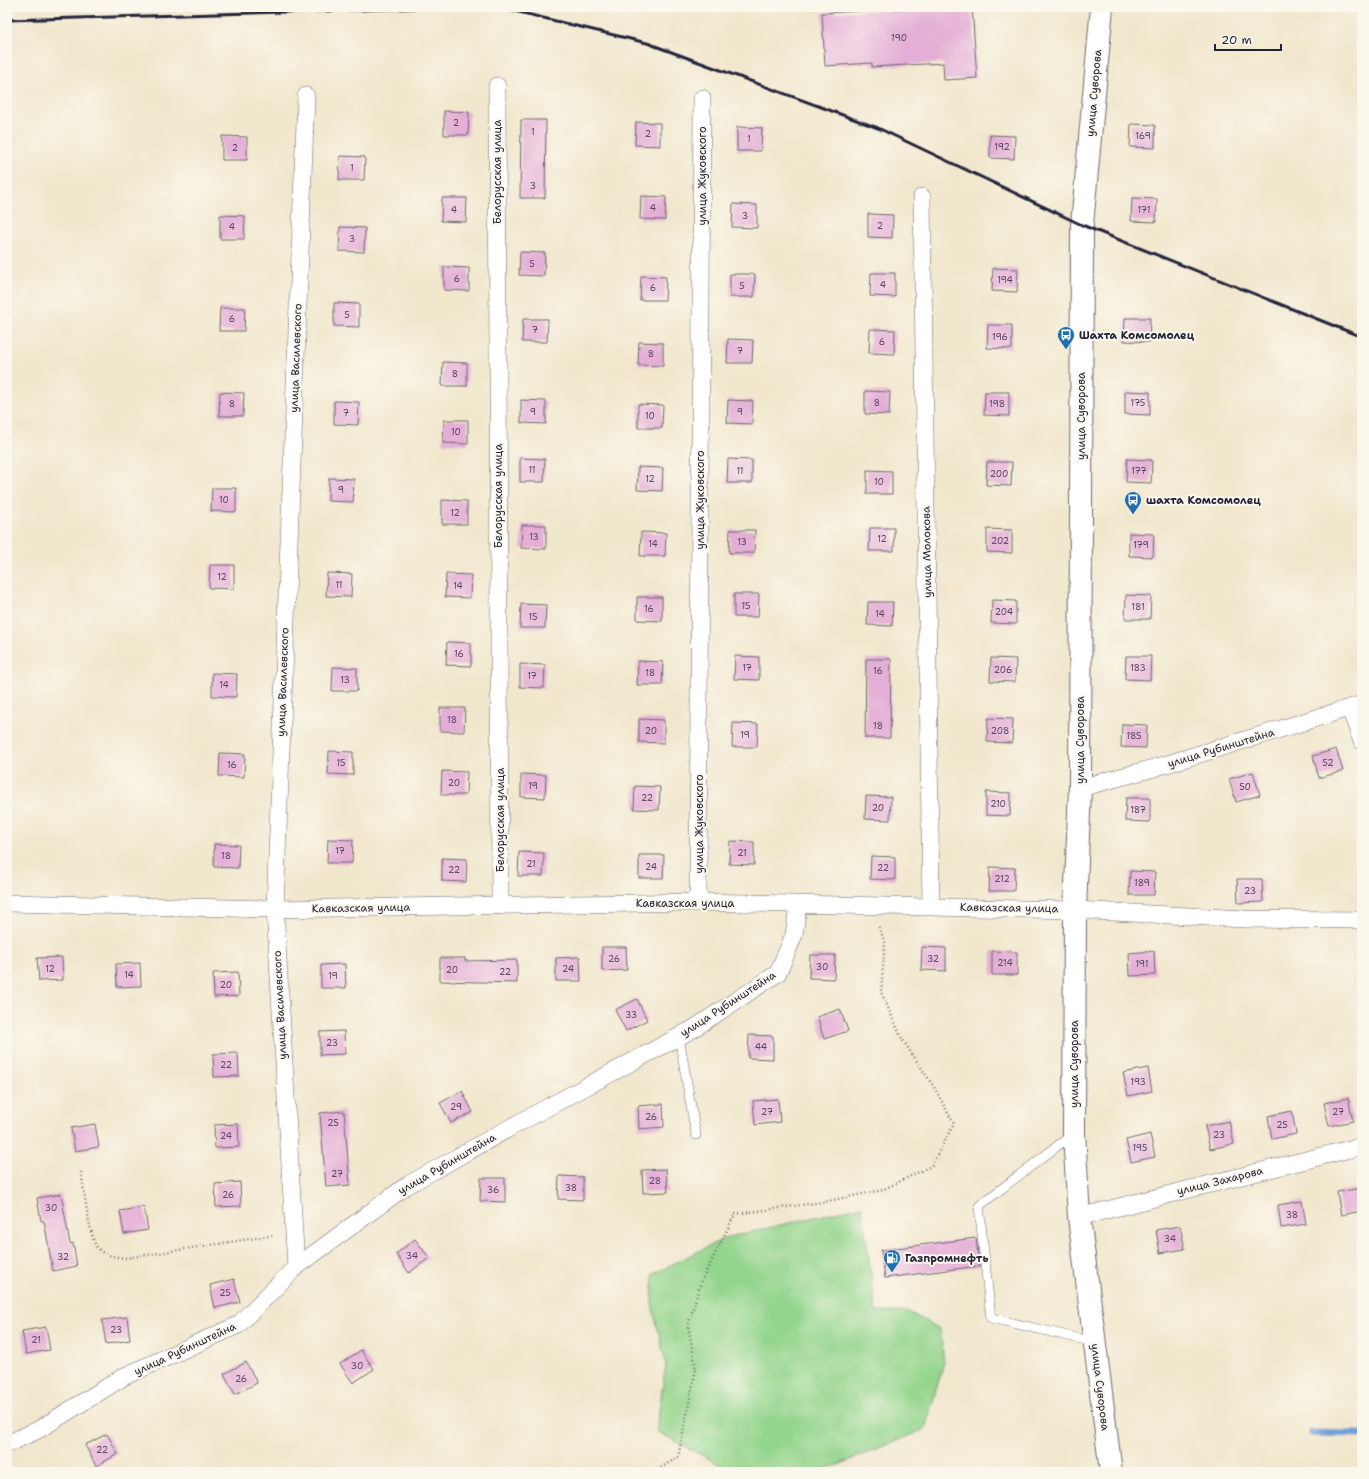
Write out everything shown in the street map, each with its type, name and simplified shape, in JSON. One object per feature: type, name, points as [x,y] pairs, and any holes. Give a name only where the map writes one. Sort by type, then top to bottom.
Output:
[{"type":"street","name":"улица Суворова","points":[[1102,7],[1082,225],[1080,788],[1075,910],[1074,1133],[1079,1217],[1112,1472]]},
{"type":"street","name":"Белорусская улица","points":[[496,86],[500,906]]},
{"type":"street","name":"улица Василевского","points":[[296,1267],[274,909],[306,96]]},
{"type":"street","name":"улица Жуковского","points":[[698,902],[702,98]]},
{"type":"street","name":"улица Молокова","points":[[922,197],[931,906]]},
{"type":"street","name":"улица Рубинштейна","points":[[1080,788],[1154,768],[1356,706]]},
{"type":"street","points":[[1356,706],[1362,741]]},
{"type":"street","name":"Кавказская улица","points":[[7,903],[274,909],[698,902],[1075,910],[1245,920],[1362,920]]},
{"type":"street","name":"улица Рубинштейна","points":[[7,1444],[38,1430],[126,1376],[238,1326],[296,1267],[406,1186],[513,1126],[679,1037],[778,973],[794,935],[798,905]]},
{"type":"street","name":"улица Захарова","points":[[1079,1217],[1362,1146]]},
{"type":"lane","points":[[679,1037],[696,1135]]},
{"type":"lane","points":[[1074,1133],[980,1206],[980,1214],[991,1318],[1094,1342]]},
{"type":"path","points":[[654,1472],[678,1457],[696,1369],[688,1325],[701,1282],[735,1214],[823,1202],[882,1190],[931,1166],[954,1124],[934,1087],[902,1039],[881,992],[885,942],[868,905]]},
{"type":"path","points":[[81,1172],[92,1232],[97,1247],[112,1256],[127,1258],[294,1232]]},
{"type":"green space","points":[[862,1206],[876,1312],[908,1312],[940,1329],[944,1362],[925,1429],[821,1472],[734,1472],[656,1431],[666,1364],[652,1304],[653,1274],[725,1238]]},
{"type":"building","points":[[938,7],[972,7],[977,78],[944,80],[943,63],[872,67],[872,63],[825,66],[822,13]]},
{"type":"building","points":[[444,111],[469,112],[468,135],[444,135]]},
{"type":"building","points":[[521,120],[546,120],[545,198],[520,198]]},
{"type":"building","points":[[636,122],[660,123],[660,146],[635,145]]},
{"type":"building","points":[[1131,124],[1155,125],[1155,148],[1130,147]]},
{"type":"building","points":[[737,127],[762,128],[761,151],[737,151]]},
{"type":"building","points":[[990,135],[1015,136],[1014,159],[990,158]]},
{"type":"building","points":[[222,136],[247,137],[247,160],[222,160]]},
{"type":"building","points":[[340,156],[365,157],[364,180],[339,180]]},
{"type":"building","points":[[641,196],[666,197],[665,220],[640,219]]},
{"type":"building","points":[[442,198],[467,198],[466,222],[441,221]]},
{"type":"building","points":[[1132,198],[1157,199],[1156,222],[1131,221]]},
{"type":"building","points":[[733,204],[757,205],[757,228],[732,227]]},
{"type":"building","points":[[868,214],[893,215],[892,238],[868,237]]},
{"type":"building","points":[[220,215],[245,216],[244,239],[220,239]]},
{"type":"building","points":[[340,227],[365,228],[364,252],[339,251]]},
{"type":"building","points":[[520,252],[545,253],[544,276],[519,275]]},
{"type":"building","points":[[444,267],[469,268],[469,291],[444,290]]},
{"type":"building","points":[[993,268],[1018,269],[1017,292],[992,291]]},
{"type":"building","points":[[871,273],[895,273],[895,297],[870,296]]},
{"type":"building","points":[[730,274],[755,274],[754,297],[730,297]]},
{"type":"building","points":[[641,276],[666,277],[665,300],[640,300]]},
{"type":"building","points":[[334,303],[359,304],[359,327],[334,326]]},
{"type":"building","points":[[220,308],[245,308],[244,331],[219,331]]},
{"type":"building","points":[[1125,318],[1150,318],[1149,342],[1124,341]]},
{"type":"building","points":[[523,319],[548,319],[547,342],[522,342]]},
{"type":"building","points":[[988,325],[1012,325],[1012,349],[987,348]]},
{"type":"building","points":[[870,329],[895,330],[894,354],[869,353]]},
{"type":"building","points":[[728,339],[753,340],[752,363],[727,363]]},
{"type":"building","points":[[639,342],[663,343],[663,366],[638,365]]},
{"type":"building","points":[[443,362],[467,363],[467,386],[442,386]]},
{"type":"building","points":[[865,391],[890,392],[889,415],[865,414]]},
{"type":"building","points":[[1125,391],[1150,392],[1150,415],[1125,414]]},
{"type":"building","points":[[220,392],[244,393],[243,416],[219,416]]},
{"type":"building","points":[[985,392],[1009,392],[1009,416],[984,415]]},
{"type":"building","points":[[521,400],[546,401],[546,424],[521,423]]},
{"type":"building","points":[[728,400],[753,401],[752,424],[727,423]]},
{"type":"building","points":[[334,401],[359,402],[358,425],[334,424]]},
{"type":"building","points":[[638,404],[663,405],[662,428],[638,428]]},
{"type":"building","points":[[444,420],[468,420],[468,444],[443,443]]},
{"type":"building","points":[[520,458],[545,459],[544,482],[520,482]]},
{"type":"building","points":[[728,459],[752,460],[752,483],[727,483]]},
{"type":"building","points":[[1127,459],[1152,460],[1151,483],[1126,482]]},
{"type":"building","points":[[987,462],[1012,462],[1011,486],[986,485]]},
{"type":"building","points":[[638,467],[663,468],[662,491],[637,490]]},
{"type":"building","points":[[867,470],[892,471],[892,494],[867,494]]},
{"type":"building","points":[[329,478],[354,479],[353,502],[328,501]]},
{"type":"building","points":[[212,488],[236,488],[236,512],[211,511]]},
{"type":"building","points":[[442,500],[467,501],[467,524],[442,524]]},
{"type":"building","points":[[522,525],[546,525],[546,549],[521,548]]},
{"type":"building","points":[[870,528],[894,528],[894,551],[869,551]]},
{"type":"building","points":[[987,529],[1012,530],[1012,553],[987,552]]},
{"type":"building","points":[[730,530],[755,530],[754,553],[729,553]]},
{"type":"building","points":[[641,532],[666,533],[665,556],[640,556]]},
{"type":"building","points":[[1129,533],[1154,534],[1153,557],[1129,556]]},
{"type":"building","points":[[210,565],[234,565],[234,589],[209,588]]},
{"type":"building","points":[[327,573],[352,574],[351,597],[326,596]]},
{"type":"building","points":[[446,574],[471,575],[470,598],[445,597]]},
{"type":"building","points":[[734,594],[759,594],[758,617],[734,617]]},
{"type":"building","points":[[1126,595],[1151,596],[1150,619],[1125,619]]},
{"type":"building","points":[[637,597],[662,597],[662,621],[637,620]]},
{"type":"building","points":[[992,600],[1016,601],[1016,624],[991,623]]},
{"type":"building","points":[[868,602],[893,602],[892,626],[867,625]]},
{"type":"building","points":[[521,604],[546,605],[545,628],[520,628]]},
{"type":"building","points":[[447,642],[471,643],[471,666],[446,665]]},
{"type":"building","points":[[735,656],[759,657],[759,680],[734,679]]},
{"type":"building","points":[[1126,656],[1151,656],[1150,680],[1125,679]]},
{"type":"building","points":[[991,658],[1016,659],[1015,682],[990,681]]},
{"type":"building","points":[[866,659],[891,659],[890,738],[865,738]]},
{"type":"building","points":[[638,661],[663,662],[662,685],[637,685]]},
{"type":"building","points":[[520,664],[545,665],[544,688],[520,687]]},
{"type":"building","points":[[333,667],[357,668],[357,691],[332,691]]},
{"type":"building","points":[[212,673],[237,674],[236,697],[212,696]]},
{"type":"building","points":[[440,708],[465,708],[464,732],[440,731]]},
{"type":"building","points":[[988,718],[1013,719],[1012,743],[987,742]]},
{"type":"building","points":[[639,719],[664,720],[664,743],[639,742]]},
{"type":"building","points":[[733,723],[758,724],[757,747],[732,747]]},
{"type":"building","points":[[1122,724],[1147,725],[1146,748],[1121,747]]},
{"type":"building","points":[[1336,749],[1343,771],[1319,778],[1313,756]]},
{"type":"building","points":[[329,751],[353,752],[353,775],[328,774]]},
{"type":"building","points":[[220,753],[245,754],[244,777],[219,776]]},
{"type":"building","points":[[442,771],[467,772],[466,795],[441,795]]},
{"type":"building","points":[[1253,772],[1260,795],[1236,802],[1229,779]]},
{"type":"building","points":[[521,774],[546,775],[545,798],[521,797]]},
{"type":"building","points":[[635,786],[660,787],[659,810],[634,809]]},
{"type":"building","points":[[986,792],[1011,793],[1010,816],[986,815]]},
{"type":"building","points":[[866,796],[891,797],[890,820],[865,819]]},
{"type":"building","points":[[1126,798],[1150,798],[1150,822],[1125,821]]},
{"type":"building","points":[[328,839],[353,840],[352,863],[327,863]]},
{"type":"building","points":[[730,841],[754,842],[754,865],[729,864]]},
{"type":"building","points":[[214,844],[239,845],[238,868],[214,867]]},
{"type":"building","points":[[519,852],[544,853],[543,876],[518,876]]},
{"type":"building","points":[[639,855],[664,855],[663,878],[639,878]]},
{"type":"building","points":[[871,856],[895,857],[895,880],[870,879]]},
{"type":"building","points":[[442,858],[467,859],[466,882],[442,881]]},
{"type":"building","points":[[990,867],[1015,868],[1014,891],[989,891]]},
{"type":"building","points":[[1130,871],[1155,872],[1154,895],[1129,895]]},
{"type":"building","points":[[1237,879],[1262,879],[1263,902],[1238,903]]},
{"type":"building","points":[[602,947],[626,947],[627,970],[602,971]]},
{"type":"building","points":[[922,947],[946,948],[946,971],[921,970]]},
{"type":"building","points":[[992,951],[1017,952],[1017,975],[992,975]]},
{"type":"building","points":[[1154,951],[1155,975],[1130,976],[1129,953]]},
{"type":"building","points":[[810,955],[835,955],[834,979],[809,978]]},
{"type":"building","points":[[62,957],[63,980],[39,981],[37,958]]},
{"type":"building","points":[[580,957],[581,981],[556,981],[556,958]]},
{"type":"building","points":[[440,958],[465,958],[465,961],[517,960],[517,983],[440,981]]},
{"type":"building","points":[[140,963],[141,986],[117,987],[116,964]]},
{"type":"building","points":[[345,964],[346,988],[321,988],[321,965]]},
{"type":"building","points":[[238,972],[239,996],[214,997],[213,973]]},
{"type":"building","points":[[637,999],[647,1020],[626,1031],[615,1010]]},
{"type":"building","points":[[840,1009],[848,1031],[824,1039],[817,1017]]},
{"type":"building","points":[[344,1031],[345,1054],[320,1055],[320,1032]]},
{"type":"building","points":[[749,1035],[773,1036],[773,1059],[748,1058]]},
{"type":"building","points":[[238,1053],[239,1076],[214,1077],[213,1054]]},
{"type":"building","points":[[1148,1068],[1152,1091],[1128,1096],[1123,1073]]},
{"type":"building","points":[[462,1091],[473,1112],[451,1123],[440,1103]]},
{"type":"building","points":[[1348,1098],[1353,1121],[1329,1126],[1324,1103]]},
{"type":"building","points":[[778,1099],[780,1122],[755,1125],[753,1101]]},
{"type":"building","points":[[663,1104],[664,1127],[639,1129],[638,1106]]},
{"type":"building","points":[[344,1111],[350,1185],[326,1187],[320,1113]]},
{"type":"building","points":[[1292,1111],[1296,1134],[1272,1139],[1268,1116]]},
{"type":"building","points":[[1229,1121],[1234,1144],[1210,1149],[1205,1126]]},
{"type":"building","points":[[95,1124],[99,1147],[75,1151],[71,1128]]},
{"type":"building","points":[[238,1124],[239,1147],[215,1148],[214,1125]]},
{"type":"building","points":[[1150,1134],[1155,1157],[1131,1162],[1126,1140]]},
{"type":"building","points":[[666,1169],[668,1192],[643,1193],[642,1170]]},
{"type":"building","points":[[559,1176],[583,1177],[583,1200],[558,1199]]},
{"type":"building","points":[[481,1178],[505,1178],[505,1202],[480,1201]]},
{"type":"building","points":[[240,1182],[241,1206],[216,1207],[215,1184]]},
{"type":"building","points":[[1362,1188],[1362,1211],[1341,1215],[1337,1192]]},
{"type":"building","points":[[61,1194],[70,1244],[73,1243],[77,1266],[53,1271],[44,1221],[41,1221],[37,1198]]},
{"type":"building","points":[[1302,1201],[1306,1224],[1281,1228],[1278,1205]]},
{"type":"building","points":[[144,1207],[148,1230],[124,1234],[120,1211]]},
{"type":"building","points":[[1180,1226],[1185,1249],[1160,1253],[1156,1230]]},
{"type":"building","points":[[976,1238],[979,1266],[885,1278],[881,1250]]},
{"type":"building","points":[[415,1239],[429,1258],[409,1273],[396,1254]]},
{"type":"building","points":[[234,1279],[240,1302],[215,1308],[210,1285]]},
{"type":"building","points":[[127,1317],[130,1340],[106,1344],[102,1320]]},
{"type":"building","points":[[46,1327],[50,1350],[26,1354],[22,1331]]},
{"type":"building","points":[[361,1350],[374,1369],[353,1383],[340,1364]]},
{"type":"building","points":[[246,1362],[257,1383],[235,1394],[224,1374]]},
{"type":"building","points":[[107,1434],[118,1454],[96,1466],[85,1445]]},
{"type":"waterway","points":[[1312,1433],[1362,1434]]},
{"type":"railway","points":[[7,20],[464,7]]},
{"type":"railway","points":[[498,7],[647,43],[878,128],[1082,225],[1362,337]]},
{"type":"place","name":"Шахта Комсомолец","points":[[1066,350]]},
{"type":"place","name":"шахта Комсомолец","points":[[1133,515]]},
{"type":"place","name":"Газпромнефть","points":[[892,1273]]}]
